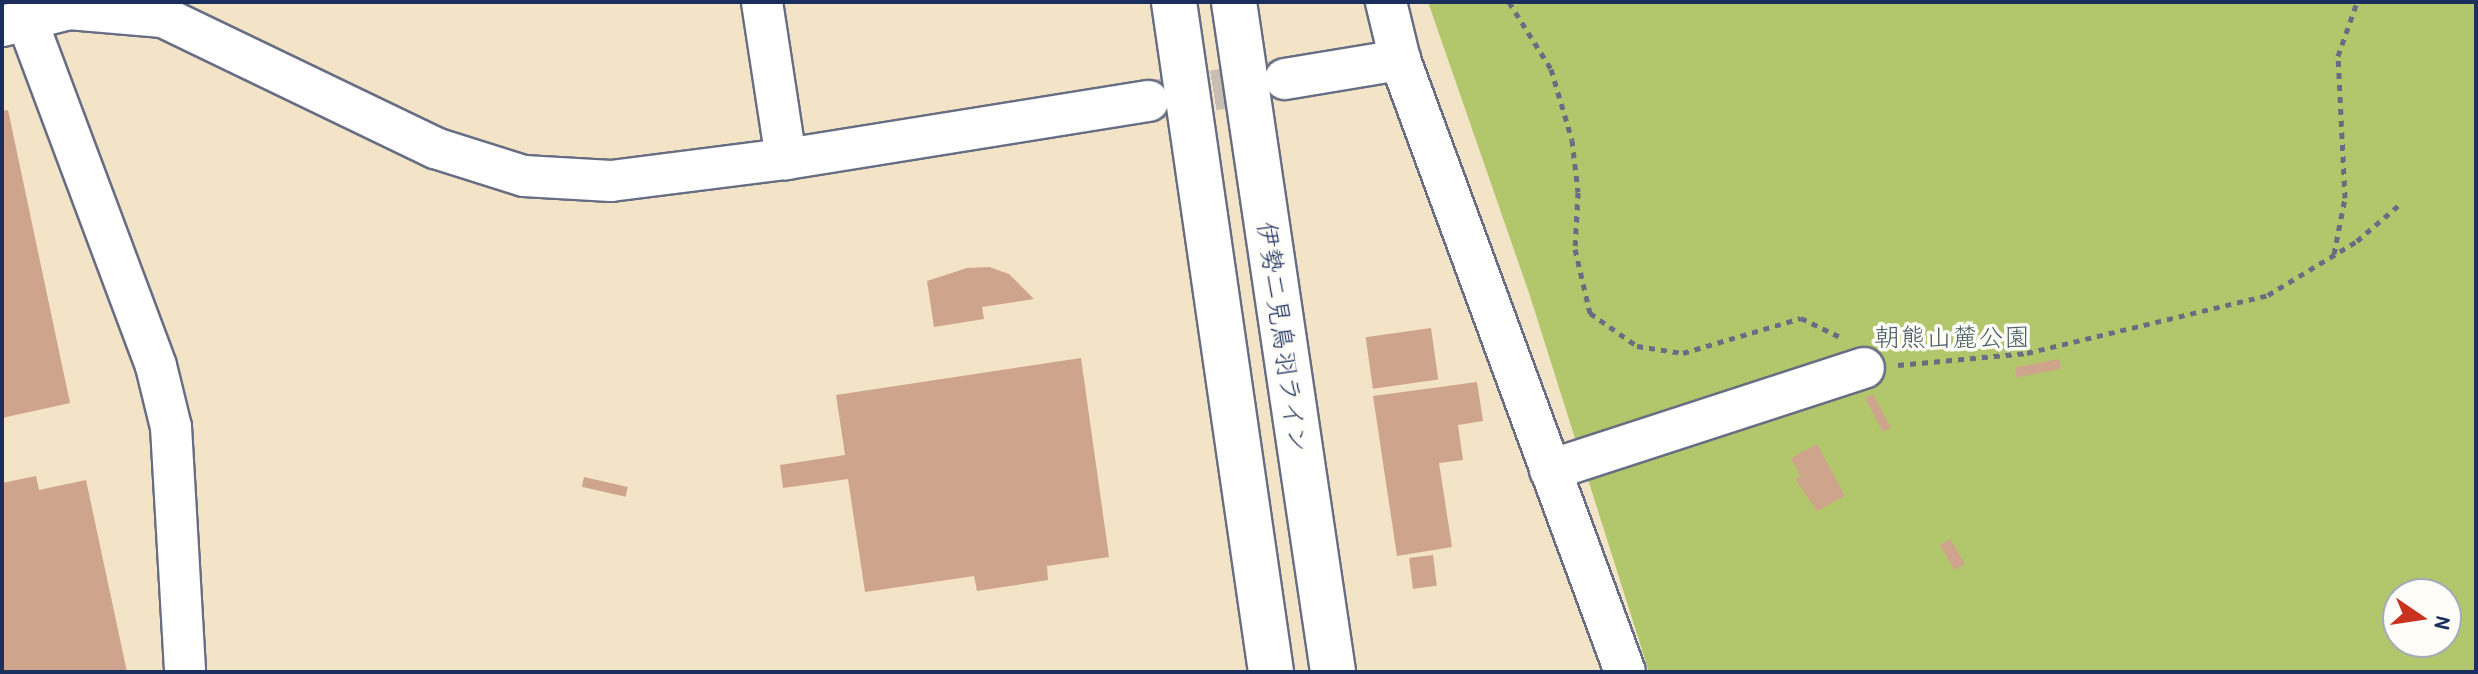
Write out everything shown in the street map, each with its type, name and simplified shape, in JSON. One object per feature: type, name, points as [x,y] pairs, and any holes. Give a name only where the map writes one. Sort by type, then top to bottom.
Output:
[{"type":"main road","points":[[1174,2],[1271,672]]},
{"type":"main road","name":"伊勢二見鳥羽ライン","points":[[1234,2],[1333,672]]},
{"type":"street","points":[[762,2],[786,159]]},
{"type":"street","points":[[1386,2],[1400,60],[1625,672]]},
{"type":"street","points":[[185,672],[178,507],[168,412],[156,366],[14,22],[69,9],[163,17],[435,148],[524,176],[611,181],[786,159],[1148,101]]},
{"type":"street","points":[[1285,79],[1400,60]]},
{"type":"street","points":[[1550,470],[1864,368]]},
{"type":"path","points":[[1509,2],[1551,69],[1572,140],[1578,192],[1575,249],[1590,313],[1637,346],[1683,353],[1801,318],[1838,334],[1864,368],[2027,353],[2268,295],[2334,255],[2399,205]]},
{"type":"path","points":[[2334,255],[2345,198],[2338,56],[2357,2]]},
{"type":"green space","name":"朝熊山麓公園","points":[[1428,2],[2476,2],[2476,672],[1649,672],[1529,293]]},
{"type":"building","points":[[8,110],[70,403],[2,418],[2,111]]},
{"type":"building","points":[[989,267],[1009,274],[1034,299],[982,307],[984,319],[934,327],[927,281],[967,268]]},
{"type":"building","points":[[1431,328],[1438,379],[1373,389],[1366,337]]},
{"type":"building","points":[[1081,358],[1109,557],[1047,566],[1048,580],[977,591],[974,576],[865,592],[848,479],[783,488],[780,465],[845,455],[836,395]]},
{"type":"building","points":[[2059,359],[2061,369],[2017,377],[2015,368]]},
{"type":"building","points":[[1477,382],[1483,421],[1458,425],[1463,460],[1439,463],[1452,547],[1397,556],[1373,396]]},
{"type":"building","points":[[1873,394],[1891,428],[1883,432],[1865,398]]},
{"type":"building","points":[[1817,444],[1845,496],[1817,511],[1795,479],[1801,477],[1791,458]]},
{"type":"building","points":[[36,476],[39,490],[86,480],[127,672],[2,672],[2,483]]},
{"type":"building","points":[[584,477],[628,487],[626,497],[582,487]]},
{"type":"building","points":[[1950,539],[1965,564],[1955,570],[1940,545]]},
{"type":"building","points":[[1433,555],[1437,586],[1413,589],[1409,558]]},
{"type":"tunnel","points":[[1154,100],[1277,80]]}]
